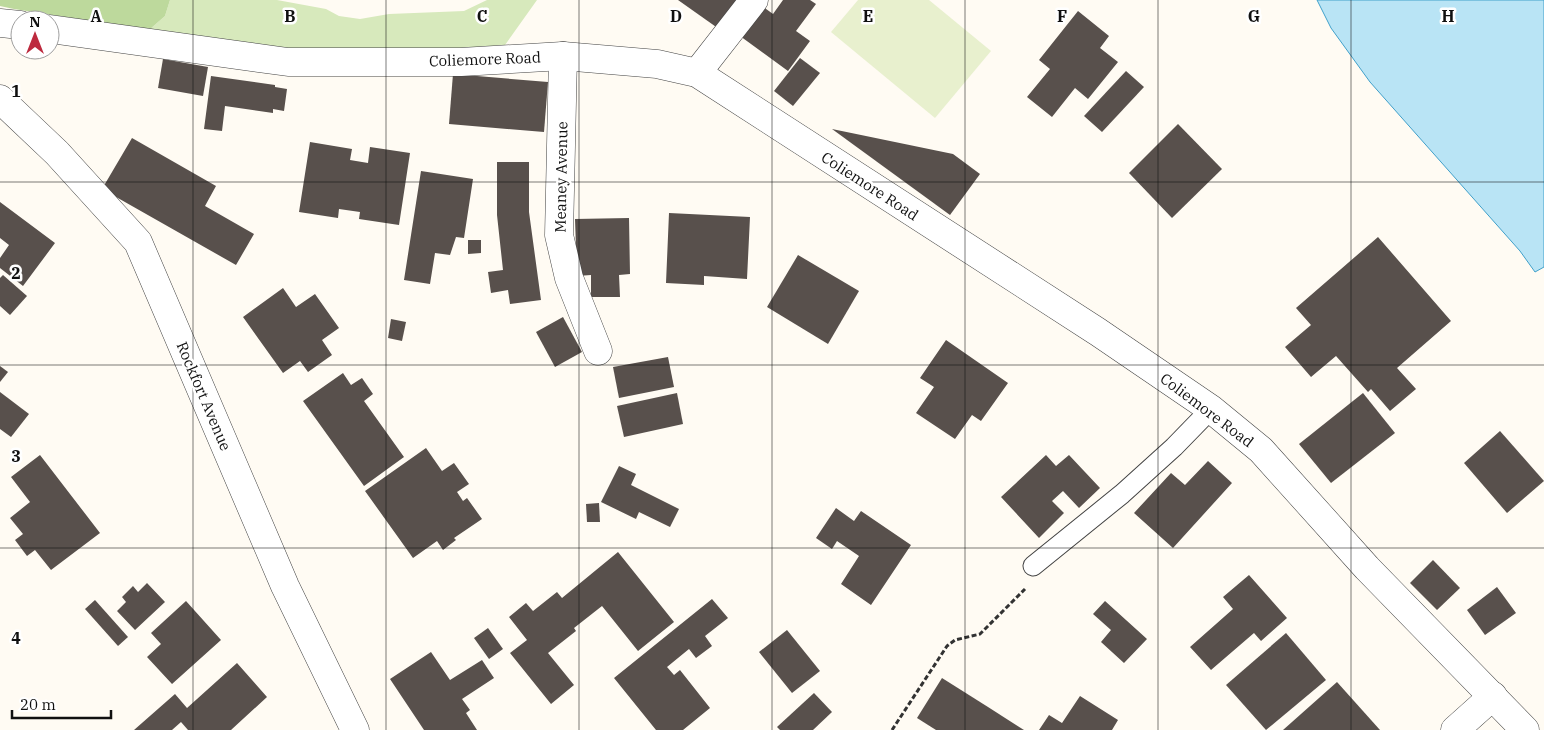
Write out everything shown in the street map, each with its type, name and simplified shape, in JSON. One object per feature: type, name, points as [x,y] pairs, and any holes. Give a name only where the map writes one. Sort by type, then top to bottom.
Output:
[{"type":"street","points":[[697,73],[754,0]]},
{"type":"street","name":"Coliemore Road","points":[[60,30],[288,62],[461,62],[563,56],[657,64],[697,73],[1098,332],[1211,409],[1261,450],[1367,568],[1525,730]]},
{"type":"street","name":"Meaney Avenue","points":[[563,56],[559,235],[570,278],[598,351]]},
{"type":"street","name":"Rockfort Avenue","points":[[0,99],[57,153],[138,242],[284,586],[355,730]]},
{"type":"street","points":[[1455,730],[1492,696]]},
{"type":"lane","points":[[1037,563],[1122,494],[1174,447],[1211,409]]},
{"type":"path","points":[[892,730],[947,646],[955,640],[980,634],[1024,590],[1050,570],[1037,563]]},
{"type":"green space","points":[[0,0],[170,0],[165,16],[149,30],[60,16],[60,10],[20,10],[0,6]]},
{"type":"green space","points":[[170,0],[277,0],[326,9],[339,16],[360,19],[389,14],[464,11],[487,0],[537,0],[505,45],[414,52],[292,52],[149,30],[165,16]]},
{"type":"green space","points":[[858,0],[929,0],[991,51],[935,118],[831,32]]},
{"type":"water","points":[[1317,0],[1544,0],[1544,267],[1535,272],[1520,251],[1370,82],[1331,28]]},
{"type":"building","points":[[678,0],[740,0],[719,29]]},
{"type":"building","points":[[783,0],[810,0],[816,4],[796,31],[810,41],[788,71],[740,36],[762,6],[773,14]]},
{"type":"building","points":[[1078,11],[1109,36],[1100,48],[1118,62],[1088,99],[1075,88],[1052,117],[1027,97],[1050,69],[1039,60]]},
{"type":"building","points":[[800,58],[820,73],[793,106],[774,91]]},
{"type":"building","points":[[163,59],[208,67],[203,96],[158,88]]},
{"type":"building","points":[[1126,71],[1144,87],[1102,132],[1084,116]]},
{"type":"building","points":[[453,74],[548,82],[544,132],[449,124]]},
{"type":"building","points":[[211,76],[275,85],[275,87],[287,89],[284,111],[273,109],[273,113],[225,106],[222,131],[204,129]]},
{"type":"building","points":[[1178,124],[1222,169],[1172,218],[1129,173]]},
{"type":"building","points":[[832,129],[953,154],[980,174],[950,215]]},
{"type":"building","points":[[132,138],[216,186],[205,206],[254,234],[236,265],[102,189]]},
{"type":"building","points":[[310,142],[352,149],[350,160],[368,163],[370,147],[410,153],[399,225],[359,219],[360,212],[339,209],[338,218],[299,212]]},
{"type":"building","points":[[497,162],[529,162],[529,212],[541,300],[510,304],[508,290],[491,293],[488,272],[503,270],[497,215]]},
{"type":"building","points":[[421,171],[473,179],[464,238],[456,237],[450,255],[435,253],[430,284],[404,280]]},
{"type":"building","points":[[0,202],[55,243],[23,286],[0,268],[0,258],[9,245],[0,238]]},
{"type":"building","points":[[669,213],[750,217],[747,279],[704,276],[704,285],[666,283]]},
{"type":"building","points":[[629,218],[630,274],[619,275],[620,297],[591,297],[591,275],[577,276],[575,219]]},
{"type":"building","points":[[1378,237],[1451,321],[1397,368],[1416,389],[1390,411],[1371,389],[1368,392],[1336,356],[1311,377],[1285,347],[1311,325],[1296,308]]},
{"type":"building","points":[[468,240],[481,240],[481,253],[468,254]]},
{"type":"building","points":[[798,255],[859,291],[828,344],[767,307]]},
{"type":"building","points":[[3,275],[27,296],[10,315],[0,306],[0,278]]},
{"type":"building","points":[[283,288],[296,307],[315,294],[339,328],[322,340],[332,355],[308,372],[300,361],[283,373],[243,317]]},
{"type":"building","points":[[563,317],[582,352],[555,367],[536,332]]},
{"type":"building","points":[[391,319],[406,322],[402,341],[388,338]]},
{"type":"building","points":[[946,340],[1008,383],[981,421],[972,415],[955,439],[916,413],[934,387],[920,378]]},
{"type":"building","points":[[668,357],[674,387],[619,398],[613,367]]},
{"type":"building","points":[[0,366],[8,372],[0,382]]},
{"type":"building","points":[[343,373],[351,385],[362,378],[373,394],[364,401],[404,457],[364,486],[303,401]]},
{"type":"building","points":[[0,392],[29,414],[11,437],[0,429]]},
{"type":"building","points":[[677,393],[683,424],[624,437],[617,406]]},
{"type":"building","points":[[1363,393],[1395,433],[1331,483],[1299,444]]},
{"type":"building","points":[[1500,431],[1544,481],[1507,513],[1464,463]]},
{"type":"building","points":[[426,448],[442,471],[454,463],[469,484],[457,492],[463,501],[467,498],[482,519],[454,538],[456,540],[443,550],[437,541],[413,558],[365,491]]},
{"type":"building","points":[[40,455],[100,533],[51,570],[35,550],[27,556],[15,540],[23,534],[10,518],[30,502],[11,477]]},
{"type":"building","points":[[1046,455],[1056,466],[1069,455],[1100,488],[1079,508],[1063,491],[1052,501],[1064,513],[1039,538],[1001,497]]},
{"type":"building","points":[[1208,461],[1232,483],[1173,548],[1134,513],[1171,473],[1185,485]]},
{"type":"building","points":[[619,466],[636,474],[631,485],[679,509],[670,527],[639,512],[636,519],[601,502]]},
{"type":"building","points":[[599,503],[600,522],[587,522],[586,504]]},
{"type":"building","points":[[836,508],[854,521],[861,511],[911,545],[871,605],[841,584],[859,556],[837,541],[832,549],[816,538]]},
{"type":"building","points":[[618,552],[674,622],[638,651],[602,606],[574,628],[576,631],[548,653],[574,685],[551,704],[510,653],[527,640],[509,617],[526,603],[533,611],[557,592],[562,598]]},
{"type":"building","points":[[1433,560],[1460,588],[1437,610],[1410,583]]},
{"type":"building","points":[[1249,575],[1287,618],[1261,641],[1254,633],[1211,670],[1190,647],[1233,609],[1223,597]]},
{"type":"building","points":[[147,583],[165,602],[135,630],[117,611],[126,602],[122,597],[133,586],[138,592]]},
{"type":"building","points":[[1497,587],[1516,613],[1485,635],[1467,610]]},
{"type":"building","points":[[712,599],[728,618],[705,636],[712,646],[696,658],[689,649],[667,667],[674,675],[680,670],[710,708],[683,730],[656,730],[614,678]]},
{"type":"building","points":[[95,600],[128,637],[118,646],[85,609]]},
{"type":"building","points":[[186,601],[221,640],[172,684],[147,657],[161,644],[151,633]]},
{"type":"building","points":[[1105,601],[1147,639],[1124,663],[1101,642],[1111,630],[1093,614]]},
{"type":"building","points":[[488,628],[503,649],[489,659],[474,638]]},
{"type":"building","points":[[787,630],[820,671],[792,693],[759,652]]},
{"type":"building","points":[[1286,633],[1326,680],[1266,730],[1226,685]]},
{"type":"building","points":[[431,652],[450,680],[482,660],[494,678],[462,699],[470,710],[466,713],[477,730],[424,730],[390,679]]},
{"type":"building","points":[[237,663],[267,697],[231,730],[188,730],[181,722],[172,730],[134,730],[175,694],[187,708]]},
{"type":"building","points":[[942,678],[1024,730],[936,730],[917,718]]},
{"type":"building","points":[[1337,682],[1380,730],[1283,730]]},
{"type":"building","points":[[814,693],[832,712],[813,730],[780,730],[777,727]]},
{"type":"building","points":[[1080,696],[1118,720],[1112,730],[1039,730],[1049,715],[1062,723]]}]
